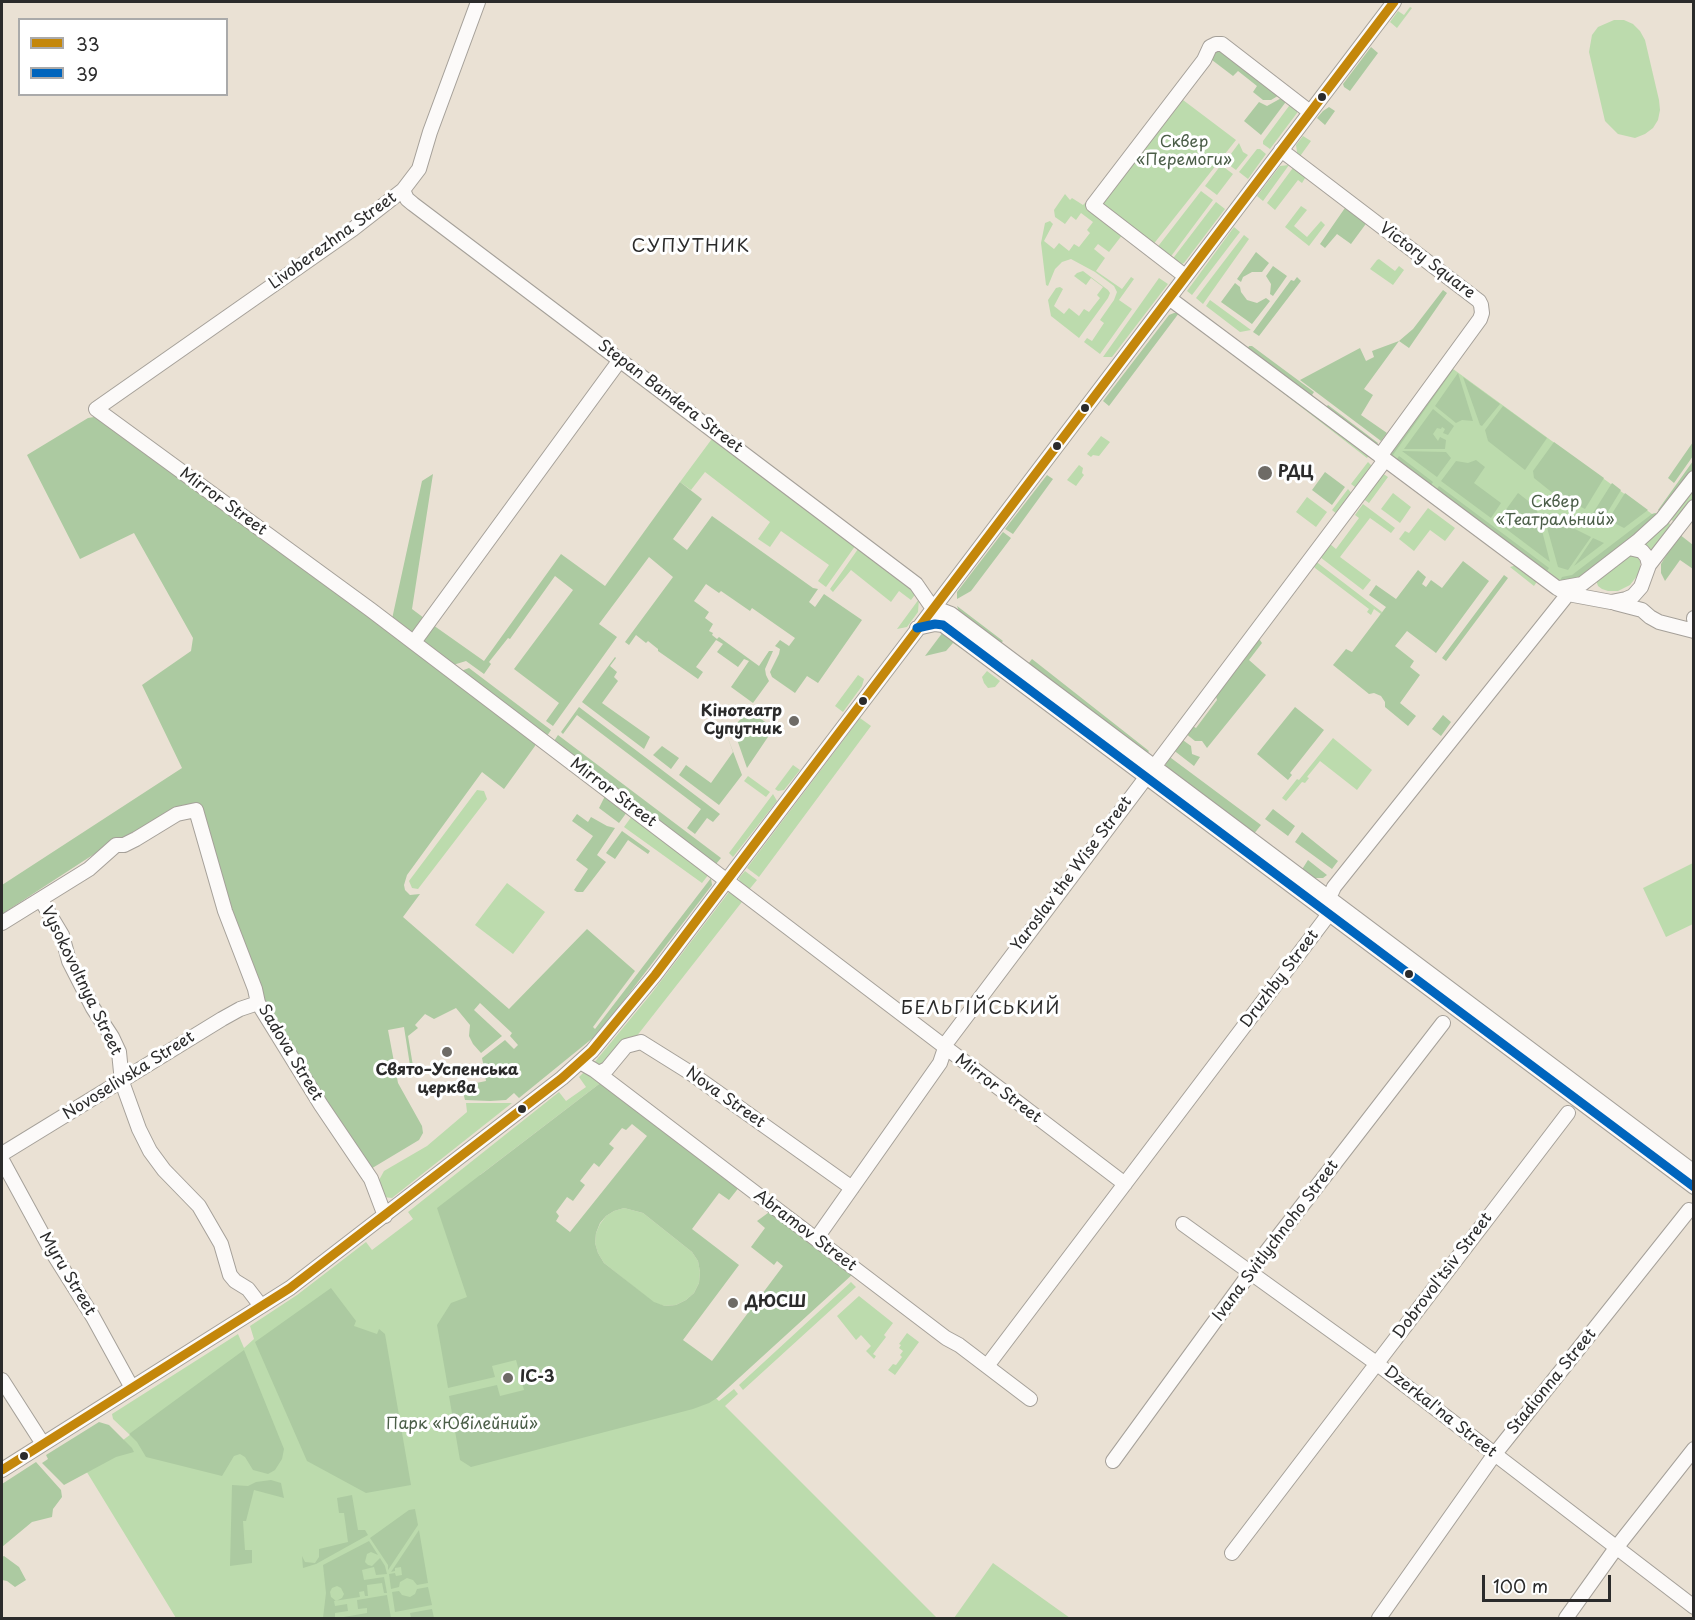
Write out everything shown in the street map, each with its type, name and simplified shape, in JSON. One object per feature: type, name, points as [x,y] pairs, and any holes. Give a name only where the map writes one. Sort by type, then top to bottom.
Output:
[{"type":"street","name":"Livoberezhna Street","points":[[96,409],[343,236],[403,190],[419,169],[430,132],[478,2]]},
{"type":"street","points":[[2,1470],[290,1288],[580,1062],[601,1041],[727,879],[1394,2]]},
{"type":"street","points":[[1185,276],[1093,205],[1204,60],[1210,47],[1222,44],[1310,112]]},
{"type":"street","name":"Victory Square","points":[[1281,150],[1479,301],[1481,305],[1480,319],[1382,458]]},
{"type":"street","name":"Stepan Bandera Street","points":[[403,190],[407,199],[413,204],[916,584],[933,607],[947,620]]},
{"type":"street","points":[[1169,298],[1563,591],[1642,610]]},
{"type":"street","points":[[414,642],[621,360]]},
{"type":"street","name":"Mirror Street","points":[[96,409],[414,642],[1125,1184]]},
{"type":"street","name":"Yaroslav the Wise Street","points":[[816,1239],[940,1063],[947,1042],[1382,458]]},
{"type":"street","points":[[1329,898],[1334,886],[1563,591],[1582,584],[1629,548],[1662,519],[1694,477]]},
{"type":"street","points":[[1694,507],[1649,565],[1638,596],[1642,610],[1650,618],[1694,632]]},
{"type":"street","points":[[1629,548],[1642,551],[1649,565]]},
{"type":"street","points":[[1594,574],[1591,585],[1595,595],[1605,600],[1626,599],[1633,596],[1641,587]]},
{"type":"street","points":[[945,590],[947,620]]},
{"type":"street","points":[[947,620],[1150,771],[1329,898],[1624,1127],[1694,1187]]},
{"type":"street","points":[[917,628],[947,620]]},
{"type":"street","points":[[1150,771],[1329,914],[1624,1127],[1694,1172]]},
{"type":"street","name":"Sadova Street","points":[[41,900],[89,869],[116,845],[124,845],[136,839],[177,814],[196,810],[225,911],[255,989],[258,1003],[370,1179],[384,1216]]},
{"type":"street","name":"Druzhby Street","points":[[987,1366],[1329,914],[1331,907],[1329,898]]},
{"type":"street","points":[[2,922],[41,900]]},
{"type":"street","name":"Vysokovoltnya Street","points":[[41,900],[62,935],[69,961],[93,1008],[116,1045],[121,1062],[122,1080],[139,1129],[150,1151],[164,1170],[199,1206],[221,1244],[230,1275],[248,1289],[261,1306]]},
{"type":"street","name":"Novoselivska Street","points":[[2,1154],[240,1009],[258,1003]]},
{"type":"street","name":"Ivana Svitlychnoho Street","points":[[1113,1461],[1250,1273],[1443,1023]]},
{"type":"street","name":"Nova Street","points":[[599,1073],[607,1069],[626,1046],[642,1042],[689,1072],[852,1188]]},
{"type":"street","name":"Abramov Street","points":[[580,1062],[599,1073],[946,1338],[959,1345],[1030,1399]]},
{"type":"street","name":"Dobrovol'tsiv Street","points":[[1232,1553],[1568,1113]]},
{"type":"street","name":"Myru Street","points":[[2,1160],[51,1250],[115,1354],[132,1388]]},
{"type":"street","name":"Stadionna Street","points":[[1379,1618],[1494,1455],[1689,1210]]},
{"type":"street","name":"Dzerkal'na Street","points":[[1183,1224],[1376,1363],[1694,1606]]},
{"type":"street","points":[[2,1380],[43,1444]]},
{"type":"street","points":[[1566,1618],[1616,1548],[1694,1449]]},
{"type":"green space","points":[[1410,7],[1412,8],[1397,28],[1390,22],[1398,11],[1404,15]]},
{"type":"green space","points":[[1614,20],[1624,20],[1633,24],[1640,31],[1645,40],[1659,100],[1658,120],[1653,128],[1635,138],[1618,134],[1605,121],[1589,52],[1592,35],[1598,27]]},
{"type":"green space","points":[[1217,47],[1281,94],[1271,100],[1263,100],[1253,92],[1257,86],[1238,71],[1233,76],[1212,60],[1210,56]]},
{"type":"green space","points":[[1371,47],[1378,53],[1350,91],[1343,84]]},
{"type":"green space","points":[[1285,96],[1288,99],[1261,135],[1244,121],[1259,102],[1267,106]]},
{"type":"green space","name":"Сквер «Перемоги»","points":[[1183,100],[1236,140],[1152,246],[1100,206]]},
{"type":"green space","points":[[1292,102],[1297,108],[1297,113],[1270,149],[1263,144],[1263,141]]},
{"type":"green space","points":[[1329,107],[1335,111],[1325,125],[1317,118]]},
{"type":"green space","points":[[1303,136],[1311,141],[1298,159],[1296,145]]},
{"type":"green space","points":[[1239,143],[1243,152],[1248,155],[1236,170],[1225,162]]},
{"type":"green space","points":[[1257,149],[1266,154],[1248,179],[1239,172]]},
{"type":"green space","points":[[1221,165],[1233,174],[1217,195],[1205,186]]},
{"type":"green space","points":[[1289,165],[1263,201],[1257,196],[1280,166]]},
{"type":"green space","points":[[1295,165],[1307,175],[1302,183],[1298,180],[1275,210],[1267,203]]},
{"type":"green space","points":[[1201,191],[1213,200],[1169,259],[1156,249]]},
{"type":"green space","points":[[1065,194],[1070,200],[1072,198],[1083,205],[1085,203],[1123,234],[1109,252],[1098,244],[1094,249],[1105,258],[1096,271],[1122,289],[1131,277],[1134,279],[1119,300],[1132,309],[1100,354],[1084,342],[1087,338],[1092,341],[1104,323],[1100,320],[1114,300],[1117,292],[1114,286],[1071,259],[1062,262],[1055,269],[1048,286],[1046,285],[1041,243],[1045,223],[1050,221],[1053,224],[1044,241],[1054,249],[1059,243],[1069,251],[1074,244],[1079,247],[1090,233],[1087,230],[1093,222],[1081,213],[1076,220],[1071,216],[1065,224],[1055,217],[1054,210]]},
{"type":"green space","points":[[1216,202],[1225,209],[1184,263],[1180,265],[1171,261]]},
{"type":"green space","points":[[1347,205],[1368,221],[1351,244],[1337,234],[1325,248],[1320,244]]},
{"type":"green space","points":[[1301,206],[1307,210],[1294,226],[1307,237],[1321,221],[1325,225],[1309,246],[1285,227]]},
{"type":"green space","points":[[1234,227],[1240,232],[1192,295],[1187,291]]},
{"type":"green space","points":[[1244,235],[1249,239],[1203,304],[1196,298]]},
{"type":"green space","points":[[1256,252],[1269,263],[1262,272],[1252,272],[1243,277],[1241,282],[1237,279]]},
{"type":"green space","points":[[1379,259],[1395,271],[1399,266],[1404,270],[1393,285],[1370,269]]},
{"type":"green space","points":[[1273,266],[1287,276],[1273,296],[1270,294],[1271,284],[1266,276]]},
{"type":"green space","points":[[1083,271],[1108,290],[1110,293],[1079,338],[1051,316],[1048,300],[1056,288],[1060,287],[1063,289],[1054,306],[1064,314],[1069,308],[1079,316],[1084,309],[1089,312],[1100,298],[1097,295],[1103,287],[1091,278],[1086,285],[1074,276]]},
{"type":"green space","points":[[1297,277],[1301,281],[1259,336],[1253,332],[1291,280],[1294,281]]},
{"type":"green space","points":[[1159,278],[1168,284],[1112,357],[1103,357]]},
{"type":"green space","points":[[1235,283],[1247,300],[1257,303],[1266,298],[1270,301],[1252,324],[1221,302]]},
{"type":"green space","points":[[1443,290],[1447,293],[1409,348],[1399,341],[1413,329]]},
{"type":"green space","points":[[1210,300],[1251,330],[1240,332],[1206,306]]},
{"type":"green space","points":[[1179,313],[1109,406],[1103,401],[1169,315]]},
{"type":"green space","points":[[1399,341],[1364,389],[1373,395],[1361,415],[1387,433],[1381,441],[1300,380],[1360,348],[1366,361],[1374,357],[1372,351]]},
{"type":"green space","points":[[1249,346],[1314,392],[1310,398],[1247,350]]},
{"type":"green space","points":[[1247,365],[1369,455],[1367,458]]},
{"type":"green space","name":"Сквер «Театральний»","points":[[1449,366],[1652,514],[1656,513],[1630,540],[1558,584],[1388,453]]},
{"type":"green space","points":[[1449,366],[1453,370],[1390,459],[1388,453]]},
{"type":"green space","points":[[1458,373],[1473,421],[1462,420],[1456,423],[1435,406]]},
{"type":"green space","points":[[1463,377],[1500,404],[1482,426],[1480,425]]},
{"type":"green space","points":[[1328,405],[1378,443],[1375,447],[1325,408]]},
{"type":"green space","points":[[1503,406],[1547,438],[1525,470],[1488,441],[1485,430]]},
{"type":"green space","points":[[1433,409],[1454,426],[1448,435],[1443,433],[1445,429],[1442,427],[1437,428],[1433,434],[1438,441],[1440,437],[1446,440],[1445,449],[1404,449]]},
{"type":"green space","points":[[88,418],[100,419],[366,613],[536,741],[535,746],[504,789],[482,772],[407,875],[404,885],[410,895],[420,894],[403,917],[509,1009],[587,929],[635,971],[593,1027],[595,1029],[711,878],[712,885],[599,1033],[519,1098],[514,1093],[506,1100],[490,1101],[465,1100],[463,1092],[451,1095],[457,1087],[486,1081],[485,1075],[495,1075],[494,1069],[485,1073],[482,1058],[505,1040],[514,1049],[518,1045],[510,1036],[512,1033],[480,1003],[474,1010],[502,1036],[481,1053],[469,1036],[470,1025],[456,1008],[434,1019],[425,1014],[415,1025],[418,1028],[408,1036],[414,1072],[411,1072],[404,1027],[388,1030],[398,1083],[422,1126],[423,1133],[419,1140],[369,1170],[262,1002],[198,810],[192,803],[105,847],[2,914],[2,885],[182,768],[142,685],[191,651],[193,638],[134,533],[80,559],[27,455]]},
{"type":"green space","points":[[714,436],[858,542],[826,587],[818,581],[829,565],[781,531],[770,547],[758,539],[770,522],[705,472],[691,490],[680,482]]},
{"type":"green space","points":[[1101,436],[1110,442],[1099,456],[1091,457],[1087,454]]},
{"type":"green space","points":[[1554,442],[1604,478],[1585,509],[1554,494],[1534,478],[1533,471]]},
{"type":"green space","points":[[1693,442],[1693,456],[1674,483],[1668,478]]},
{"type":"green space","points":[[1402,451],[1446,452],[1451,458],[1437,477]]},
{"type":"green space","points":[[1399,456],[1433,482],[1429,488],[1395,462]]},
{"type":"green space","points":[[1476,460],[1485,467],[1474,483],[1501,503],[1491,518],[1441,481],[1456,461],[1468,463]]},
{"type":"green space","points":[[1693,461],[1693,469],[1661,512],[1658,510]]},
{"type":"green space","points":[[1368,462],[1372,469],[1359,487],[1355,487],[1351,484]]},
{"type":"green space","points":[[1079,465],[1083,468],[1084,475],[1076,486],[1067,480]]},
{"type":"green space","points":[[1325,472],[1345,487],[1332,505],[1312,490]]},
{"type":"green space","points":[[1382,473],[1388,477],[1369,503],[1362,498]]},
{"type":"green space","points":[[433,474],[412,609],[424,618],[412,635],[392,619],[422,481]]},
{"type":"green space","points":[[1047,475],[1053,479],[1013,534],[1005,529]]},
{"type":"green space","points":[[680,482],[702,499],[673,539],[687,550],[712,516],[813,588],[818,589],[809,602],[815,607],[824,594],[862,620],[818,683],[807,676],[795,693],[772,677],[770,672],[780,649],[775,646],[780,640],[789,646],[795,638],[752,608],[750,611],[721,591],[719,593],[706,584],[694,601],[709,612],[705,618],[713,624],[709,631],[713,633],[712,635],[717,639],[719,637],[759,666],[769,651],[773,651],[765,669],[769,681],[753,703],[731,687],[749,661],[744,659],[738,667],[717,652],[723,644],[716,640],[696,667],[703,672],[698,679],[658,651],[648,641],[646,643],[636,635],[629,645],[625,642],[673,577],[649,557],[599,624],[617,637],[553,726],[546,721],[559,703],[514,669],[573,590],[555,576],[510,639],[508,638],[489,662],[491,664],[484,674],[466,661],[453,665],[421,642],[433,625],[484,661],[561,554],[605,586]]},
{"type":"green space","points":[[1612,483],[1621,490],[1604,518],[1593,513]]},
{"type":"green space","points":[[1693,485],[1693,500],[1676,523],[1669,518]]},
{"type":"green space","points":[[1439,486],[1549,568],[1545,574],[1435,492]]},
{"type":"green space","points":[[1348,489],[1353,495],[1338,515],[1332,510]]},
{"type":"green space","points":[[1393,493],[1411,507],[1400,523],[1381,509]]},
{"type":"green space","points":[[1518,493],[1536,507],[1550,562],[1497,522]]},
{"type":"green space","points":[[1625,493],[1648,510],[1624,528],[1608,520]]},
{"type":"green space","points":[[1307,497],[1327,512],[1316,527],[1296,512]]},
{"type":"green space","points":[[1363,504],[1395,528],[1391,533],[1370,518],[1340,557],[1371,580],[1363,590],[1320,557],[1330,544],[1336,549],[1359,518],[1355,515]]},
{"type":"green space","points":[[1428,508],[1455,528],[1445,541],[1430,530],[1414,551],[1399,539],[1405,531],[1409,533]]},
{"type":"green space","points":[[1543,513],[1591,537],[1568,570],[1558,567]]},
{"type":"green space","points":[[1656,513],[1657,518],[1579,579],[1558,584],[1562,577],[1572,575]]},
{"type":"green space","points":[[1667,521],[1673,527],[1652,551],[1644,548],[1643,540]]},
{"type":"green space","points":[[1003,532],[1011,538],[971,591],[957,599],[957,592]]},
{"type":"green space","points":[[1679,534],[1693,545],[1693,569],[1680,560],[1665,581],[1661,573],[1661,564]]},
{"type":"green space","points":[[1593,538],[1604,543],[1574,566]]},
{"type":"green space","points":[[865,547],[917,592],[911,600],[899,591],[891,602],[851,570],[833,592],[830,589],[858,549]]},
{"type":"green space","points":[[1627,555],[1637,556],[1640,561],[1640,569],[1630,585],[1618,591],[1608,591],[1598,586],[1596,580]]},
{"type":"green space","points":[[1314,560],[1382,612],[1381,614],[1374,609],[1371,615],[1367,612],[1369,609],[1315,568],[1312,563]]},
{"type":"green space","points":[[1463,561],[1489,581],[1436,653],[1407,631],[1395,646],[1414,661],[1410,667],[1420,675],[1400,703],[1416,716],[1408,726],[1385,707],[1381,696],[1374,693],[1369,694],[1333,665],[1346,649],[1352,652],[1386,607],[1369,595],[1376,585],[1396,599],[1418,570],[1426,577],[1422,584],[1426,587],[1431,580],[1442,588]]},
{"type":"green space","points":[[1517,565],[1538,580],[1534,586],[1510,567]]},
{"type":"green space","points":[[1504,575],[1508,578],[1446,661],[1442,658]]},
{"type":"green space","points":[[919,599],[918,612],[907,627],[897,629]]},
{"type":"green space","points":[[957,606],[1003,641],[1001,643],[961,617]]},
{"type":"green space","points":[[943,632],[964,646],[962,649],[953,643],[946,651],[925,656]]},
{"type":"green space","points":[[1257,636],[1262,643],[1249,660],[1266,675],[1207,748],[1202,741],[1195,741],[1185,733],[1191,725],[1196,728],[1217,700],[1215,693]]},
{"type":"green space","points":[[615,657],[610,666],[617,672],[614,677],[618,681],[602,703],[650,737],[644,749],[582,702]]},
{"type":"green space","points":[[1032,659],[1149,751],[1146,755],[1028,664]]},
{"type":"green space","points":[[469,668],[551,730],[547,736],[461,671]]},
{"type":"green space","points":[[987,671],[1000,681],[995,687],[988,688],[984,683],[982,677]]},
{"type":"green space","points":[[858,675],[864,679],[862,686],[843,712],[835,706]]},
{"type":"green space","points":[[579,707],[720,814],[713,822],[707,818],[695,834],[687,828],[701,809],[577,715],[563,734],[561,732]]},
{"type":"green space","points":[[1295,707],[1324,730],[1290,773],[1292,775],[1288,780],[1257,754]]},
{"type":"green space","points":[[748,710],[774,728],[747,768],[733,728]]},
{"type":"green space","points":[[1443,715],[1451,722],[1441,736],[1432,729]]},
{"type":"green space","points":[[860,718],[871,726],[759,877],[747,868]]},
{"type":"green space","points":[[726,733],[742,775],[719,805],[679,775],[686,765],[711,783],[733,752]]},
{"type":"green space","points":[[558,735],[721,858],[716,864],[554,741]]},
{"type":"green space","points":[[1180,738],[1191,746],[1192,754],[1200,757],[1194,766],[1172,749]]},
{"type":"green space","points":[[1333,738],[1372,770],[1357,790],[1320,761],[1305,783],[1302,782],[1286,801],[1282,798],[1297,779],[1299,780]]},
{"type":"green space","points":[[662,746],[679,758],[671,769],[653,755]]},
{"type":"green space","points":[[1167,755],[1261,825],[1253,835],[1167,771],[1165,759]]},
{"type":"green space","points":[[793,765],[800,770],[784,790],[778,791],[775,789]]},
{"type":"green space","points":[[748,776],[770,792],[766,797],[744,781]]},
{"type":"green space","points":[[477,790],[484,791],[487,799],[418,889],[412,888],[409,881]]},
{"type":"green space","points":[[773,794],[777,801],[733,857],[729,853]]},
{"type":"green space","points":[[605,796],[627,812],[619,823],[599,808]]},
{"type":"green space","points":[[1273,809],[1295,826],[1288,836],[1265,819]]},
{"type":"green space","points":[[577,814],[588,822],[591,817],[615,828],[597,855],[606,862],[583,892],[574,890],[588,869],[576,860],[593,836],[572,821]]},
{"type":"green space","points":[[632,816],[709,874],[702,883],[624,827]]},
{"type":"green space","points":[[622,831],[650,851],[648,854],[628,840],[615,859],[606,853]]},
{"type":"green space","points":[[1302,832],[1338,861],[1332,869],[1295,842]]},
{"type":"green space","points":[[1308,860],[1327,875],[1323,878],[1310,878],[1301,871]]},
{"type":"green space","points":[[1693,863],[1693,924],[1666,937],[1643,888]]},
{"type":"green space","points":[[745,871],[757,880],[748,891],[740,883],[739,878]]},
{"type":"green space","points":[[507,883],[545,912],[513,954],[475,925]]},
{"type":"green space","points":[[733,890],[745,898],[636,1037],[602,1067],[593,1064],[651,994],[729,892]]},
{"type":"green space","name":"Парк «Ювілейний»","points":[[584,1072],[603,1081],[480,1175],[529,1224],[719,1401],[734,1389],[738,1394],[725,1406],[937,1618],[176,1618],[85,1469],[135,1431],[129,1434],[113,1419],[112,1414],[238,1334],[244,1348],[254,1339],[250,1326],[297,1295],[366,1242],[372,1250],[413,1219],[408,1212],[559,1092],[566,1101],[586,1087],[579,1077]]},
{"type":"green space","points":[[603,1081],[740,1186],[729,1200],[719,1193],[692,1229],[739,1265],[683,1340],[712,1361],[783,1266],[777,1261],[774,1265],[751,1247],[765,1228],[757,1221],[772,1210],[854,1273],[709,1403],[471,1467],[460,1460],[449,1396],[497,1385],[500,1396],[524,1390],[516,1360],[492,1366],[495,1377],[448,1388],[437,1325],[451,1303],[467,1297],[437,1208]],"holes":[[[632,1124],[647,1136],[570,1232],[556,1221],[559,1216],[556,1212],[567,1197],[573,1201],[585,1185],[580,1181],[594,1163],[599,1167],[614,1148],[609,1144],[622,1128],[626,1130]],[[624,1208],[643,1213],[692,1252],[698,1261],[699,1283],[694,1293],[686,1300],[676,1305],[665,1306],[654,1302],[604,1263],[595,1243],[596,1233],[606,1216]]]},
{"type":"green space","points":[[466,1103],[512,1103],[392,1198],[383,1197],[378,1182],[384,1171],[427,1146],[467,1112]]},
{"type":"green space","points":[[624,1208],[643,1213],[692,1252],[698,1261],[699,1283],[694,1293],[686,1300],[676,1305],[665,1306],[654,1303],[604,1263],[595,1243],[596,1233],[606,1216]]},
{"type":"green space","points":[[851,1282],[856,1287],[743,1390],[739,1385]]},
{"type":"green space","points":[[331,1288],[356,1321],[354,1326],[377,1334],[379,1329],[385,1334],[411,1485],[366,1493],[307,1461],[255,1342]]},
{"type":"green space","points":[[859,1296],[893,1323],[873,1354],[876,1356],[874,1359],[866,1351],[871,1346],[861,1335],[856,1340],[837,1316]]},
{"type":"green space","points":[[907,1333],[919,1342],[895,1375],[888,1370],[902,1357],[900,1355],[903,1351],[899,1348],[901,1345],[899,1344]]},
{"type":"green space","points":[[244,1350],[284,1449],[282,1459],[275,1470],[268,1474],[253,1470],[245,1457],[240,1454],[234,1456],[222,1476],[146,1457],[129,1434]]},
{"type":"green space","points":[[99,1422],[109,1425],[134,1452],[116,1457],[64,1485],[42,1463],[48,1459],[46,1455]]},
{"type":"green space","points":[[36,1462],[61,1490],[62,1497],[53,1509],[52,1517],[32,1522],[2,1547],[2,1484]]},
{"type":"green space","points":[[271,1480],[281,1483],[284,1498],[254,1490],[246,1521],[243,1521],[245,1550],[252,1550],[252,1563],[230,1566],[232,1485],[248,1486],[256,1482]]},
{"type":"green space","points":[[352,1495],[358,1530],[365,1530],[368,1535],[316,1564],[303,1568],[302,1556],[305,1562],[315,1563],[319,1557],[319,1549],[348,1542],[344,1513],[339,1513],[337,1498]]},
{"type":"green space","points":[[415,1509],[418,1525],[388,1570],[388,1565],[370,1538],[409,1510]]},
{"type":"green space","points":[[419,1530],[428,1583],[417,1585],[413,1580],[407,1578],[400,1582],[399,1587],[391,1589],[389,1574],[402,1575],[401,1567],[391,1572]]},
{"type":"green space","points":[[369,1541],[378,1555],[371,1552],[367,1554],[365,1562],[372,1566],[380,1558],[387,1574],[376,1575],[374,1567],[362,1570],[364,1580],[384,1577],[387,1593],[384,1593],[382,1583],[367,1585],[368,1596],[365,1596],[364,1591],[359,1592],[360,1597],[337,1601],[344,1594],[337,1586],[332,1588],[331,1597],[336,1601],[334,1601],[335,1606],[347,1604],[348,1611],[335,1613],[335,1618],[323,1618],[326,1593],[323,1565]]},
{"type":"green space","points":[[4,1556],[19,1567],[26,1580],[15,1587],[2,1580],[2,1557]]},
{"type":"green space","points":[[993,1563],[1070,1618],[954,1618]]},
{"type":"green space","points":[[428,1587],[432,1605],[395,1612],[392,1592],[399,1591],[402,1595],[410,1597],[417,1589]]},
{"type":"green space","points":[[387,1595],[391,1618],[338,1618],[367,1613],[367,1608],[358,1609],[357,1600]]},
{"type":"green space","points":[[432,1609],[434,1618],[411,1618],[410,1613]]},
{"type":"transit line","name":"33","points":[[2,1470],[290,1288],[562,1078],[592,1051],[655,975],[1394,2]]},
{"type":"transit line","name":"39","points":[[917,628],[935,624],[943,625],[1694,1187]]},
{"type":"place","name":"РДЦ","points":[[1265,473]]},
{"type":"place","name":"Кінотеатр Супутник","points":[[794,721]]},
{"type":"place","name":"Свято–Успенська церква","points":[[447,1052]]},
{"type":"place","name":"ДЮСШ","points":[[733,1303]]},
{"type":"place","name":"ІС-3","points":[[508,1378]]},
{"type":"district","name":"СУПУТНИК","points":[[691,247]]},
{"type":"district","name":"БЕЛЬГІЙСЬКИЙ","points":[[981,1009]]}]
